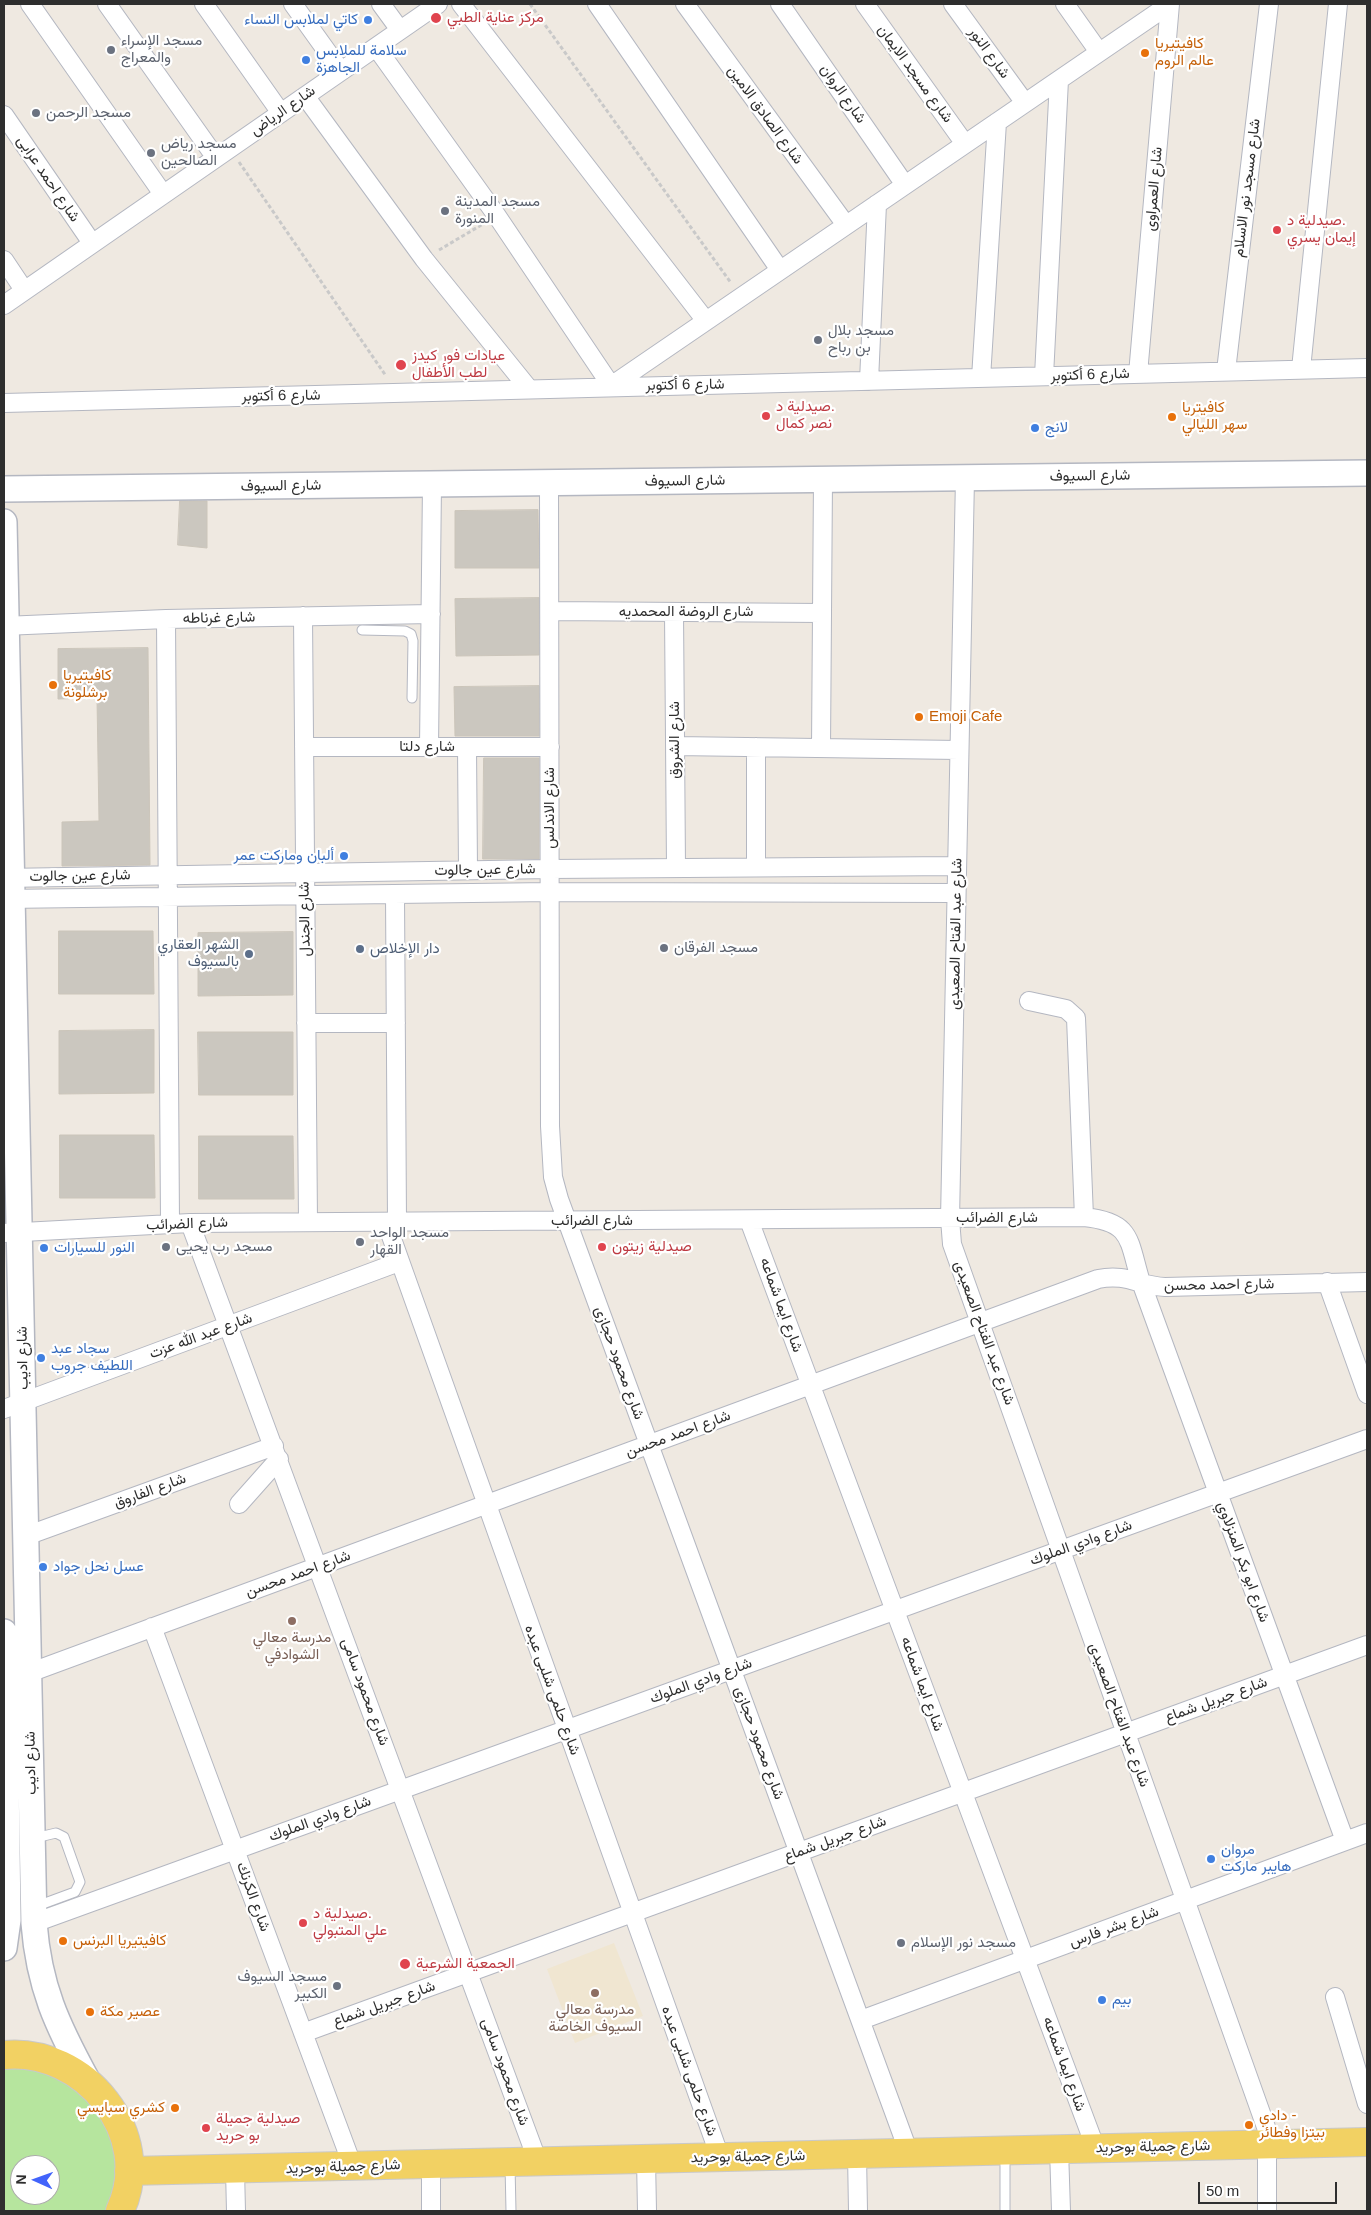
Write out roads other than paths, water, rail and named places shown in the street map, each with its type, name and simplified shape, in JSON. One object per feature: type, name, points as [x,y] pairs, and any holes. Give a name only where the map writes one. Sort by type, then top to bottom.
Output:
[{"type":"main road","name":"شارع السيوف","points":[[4,489],[1367,472]]},
{"type":"main road","name":"شارع اديب","points":[[4,522],[14,1406],[26,1536],[34,1915],[38,1958],[50,2008],[61,2033],[87,2080]]},
{"type":"main road","name":"شارع اديب","points":[[4,1632],[8,1920],[4,1948]]},
{"type":"main road","points":[[4,2055],[20,2053],[55,2061],[87,2080],[105,2098],[118,2120],[126,2145],[129,2171],[120,2211]]},
{"type":"main road","name":"شارع جميلة بوحريد","points":[[129,2171],[1367,2142]]},
{"type":"street","points":[[30,4],[163,194]]},
{"type":"street","points":[[108,4],[223,153]]},
{"type":"street","points":[[204,4],[281,112]]},
{"type":"street","points":[[293,4],[341,71]]},
{"type":"street","points":[[381,4],[400,30]]},
{"type":"street","name":"شارع الرياض","points":[[4,305],[438,4]]},
{"type":"street","points":[[461,4],[706,321]]},
{"type":"street","points":[[597,4],[780,270]]},
{"type":"street","name":"شارع الصادق الامين","points":[[685,4],[846,225]]},
{"type":"street","name":"شارع الروان","points":[[780,4],[905,185]]},
{"type":"street","name":"شارع مسجد الايمان","points":[[865,4],[965,144]]},
{"type":"street","name":"شارع النور","points":[[953,4],[1025,103]]},
{"type":"street","points":[[1064,4],[1099,52]]},
{"type":"street","points":[[376,47],[497,216],[612,386],[1170,4]]},
{"type":"street","name":"شارع العمراوى","points":[[1138,374],[1170,4]]},
{"type":"street","name":"شارع مسجد نور الاسلام","points":[[1226,371],[1269,4]]},
{"type":"street","points":[[1301,370],[1338,4]]},
{"type":"street","points":[[1044,376],[1059,80]]},
{"type":"street","points":[[305,96],[424,259],[529,389]]},
{"type":"street","name":"شارع احمد عرابى","points":[[4,115],[92,244]]},
{"type":"street","points":[[981,378],[997,122]]},
{"type":"street","points":[[869,381],[876,204]]},
{"type":"street","points":[[4,260],[24,290]]},
{"type":"street","name":"شارع 6 أكتوبر","points":[[4,403],[1367,368]]},
{"type":"street","name":"شارع عبد الفتاح الصعيدى","points":[[965,478],[950,1218],[952,1244],[1186,1900],[1269,2144],[1267,2211]]},
{"type":"street","points":[[821,748],[824,479]]},
{"type":"street","name":"شارع الاندلس","points":[[549,482],[551,1156],[553,1177],[567,1221]]},
{"type":"street","points":[[430,747],[432,484]]},
{"type":"street","name":"شارع الروضة المحمديه","points":[[550,611],[822,613]]},
{"type":"street","name":"شارع الشروق","points":[[674,612],[676,868]]},
{"type":"street","name":"شارع غرناطه","points":[[5,626],[166,619],[431,614]]},
{"type":"street","name":"شارع الجندل","points":[[303,616],[308,1222]]},
{"type":"street","points":[[166,619],[170,1223]]},
{"type":"street","points":[[675,746],[959,750]]},
{"type":"street","name":"شارع دلتا","points":[[304,747],[550,747]]},
{"type":"street","points":[[467,747],[468,870]]},
{"type":"street","points":[[756,747],[756,867]]},
{"type":"street","name":"شارع عين جالوت","points":[[8,888],[168,875],[550,869],[957,866]]},
{"type":"street","name":"شارع عين جالوت","points":[[8,888],[168,897],[550,892],[956,893]]},
{"type":"street","name":"شارع حلمى شلبى عبده","points":[[395,894],[396,1023],[391,1222],[399,1262],[720,2157]]},
{"type":"street","points":[[1029,1000],[1066,1009],[1076,1018],[1084,1217]]},
{"type":"street","points":[[306,1023],[396,1023]]},
{"type":"street","name":"شارع الضرائب","points":[[12,1233],[170,1223],[1084,1217],[1105,1220],[1116,1224],[1124,1232],[1141,1282]]},
{"type":"street","name":"شارع ايما شماعه","points":[[749,1220],[1096,2148]]},
{"type":"street","name":"شارع محمود حجازى","points":[[567,1221],[909,2153]]},
{"type":"street","name":"شارع محمود سامى","points":[[190,1223],[230,1325],[538,2162]]},
{"type":"street","name":"شارع عبد الله عزت","points":[[14,1406],[399,1262]]},
{"type":"street","name":"شارع احمد محسن","points":[[4,1681],[1098,1279],[1120,1276],[1152,1286],[1165,1287],[1367,1282]]},
{"type":"street","name":"شارع ابو بكر المنزلاوي","points":[[1141,1282],[1345,1841]]},
{"type":"street","points":[[1327,1282],[1367,1394]]},
{"type":"street","name":"شارع وادي الملوك","points":[[34,1915],[235,1850],[1367,1439]]},
{"type":"street","points":[[239,1504],[276,1452]]},
{"type":"street","name":"شارع الفاروق","points":[[26,1536],[276,1452]]},
{"type":"street","name":"شارع الكرنك","points":[[152,1628],[353,2167]]},
{"type":"street","name":"شارع جبريل شماع","points":[[303,2033],[1367,1645]]},
{"type":"street","name":"شارع بشر فارس","points":[[861,2020],[1367,1833]]},
{"type":"street","points":[[1335,1997],[1367,2104]]},
{"type":"street","points":[[1059,2149],[1061,2211]]},
{"type":"street","points":[[857,2154],[858,2211]]},
{"type":"street","points":[[646,2159],[647,2211]]},
{"type":"street","points":[[431,2164],[431,2211]]},
{"type":"street","points":[[235,2170],[236,2211]]},
{"type":"lane","points":[[362,630],[404,631],[411,634],[413,641],[412,698]]},
{"type":"lane","points":[[412,684],[430,685]]},
{"type":"lane","points":[[32,1839],[53,1833],[62,1835],[80,1882],[75,1892],[34,1915]]},
{"type":"lane","points":[[1005,2150],[1005,2211]]},
{"type":"lane","points":[[510,2163],[511,2211]]},
{"type":"place","name":"مركز عناية الطبي","points":[[436,18]]},
{"type":"place","name":"كاتي لملابس النساء","points":[[368,20]]},
{"type":"place","name":"مسجد الإسراء والمعراج","points":[[111,50]]},
{"type":"place","name":"كافيتيريا عالم الروم","points":[[1145,53]]},
{"type":"place","name":"سلامة للملابس الجاهزة","points":[[306,60]]},
{"type":"place","name":"مسجد الرحمن","points":[[36,113]]},
{"type":"place","name":"مسجد رياض الصالحين","points":[[151,153]]},
{"type":"place","name":"مسجد المدينة المنورة","points":[[445,211]]},
{"type":"place","name":"صيدلية د. إيمان يسري","points":[[1277,230]]},
{"type":"place","name":"مسجد بلال بن رباح","points":[[818,340]]},
{"type":"place","name":"عيادات فور كيدز لطب الأطفال","points":[[401,365]]},
{"type":"place","name":"صيدلية د. نصر كمال","points":[[766,416]]},
{"type":"place","name":"كافيتريا سهر الليالي","points":[[1172,417]]},
{"type":"place","name":"لانج","points":[[1035,428]]},
{"type":"place","name":"كافيتيريا برشلونة","points":[[53,685]]},
{"type":"place","name":"Emoji Cafe","points":[[919,717]]},
{"type":"place","name":"ألبان وماركت عمر","points":[[344,856]]},
{"type":"place","name":"مسجد الفرقان","points":[[664,948]]},
{"type":"place","name":"دار الإخلاص","points":[[360,949]]},
{"type":"place","name":"الشهر العقاري بالسيوف","points":[[249,954]]},
{"type":"place","name":"مسجد الواحد القهار","points":[[360,1242]]},
{"type":"place","name":"مسجد رب يحيى","points":[[166,1247]]},
{"type":"place","name":"صيدلية زيتون","points":[[602,1247]]},
{"type":"place","name":"النور للسيارات","points":[[44,1248]]},
{"type":"place","name":"سجاد عبد اللطيف جروب","points":[[41,1358]]},
{"type":"place","name":"عسل نحل جواد","points":[[43,1567]]},
{"type":"place","name":"مدرسة معالي الشوادفي","points":[[292,1621]]},
{"type":"place","name":"مروان هايبر ماركت","points":[[1211,1859]]},
{"type":"place","name":"صيدلية د. علي المتبولي","points":[[303,1923]]},
{"type":"place","name":"كافيتيريا البرنس","points":[[63,1941]]},
{"type":"place","name":"مسجد نور الإسلام","points":[[901,1943]]},
{"type":"place","name":"الجمعية الشرعية","points":[[405,1964]]},
{"type":"place","name":"مسجد السيوف الكبير","points":[[337,1986]]},
{"type":"place","name":"مدرسة معالي السيوف الخاصة","points":[[595,1993]]},
{"type":"place","name":"بيم","points":[[1102,2000]]},
{"type":"place","name":"عصير مكة","points":[[90,2012]]},
{"type":"place","name":"كشري سبايسي","points":[[175,2108]]},
{"type":"place","name":"دادي - بيتزا وفطائر","points":[[1249,2125]]},
{"type":"place","name":"صيدلية جميلة بو حريد","points":[[206,2128]]}]
